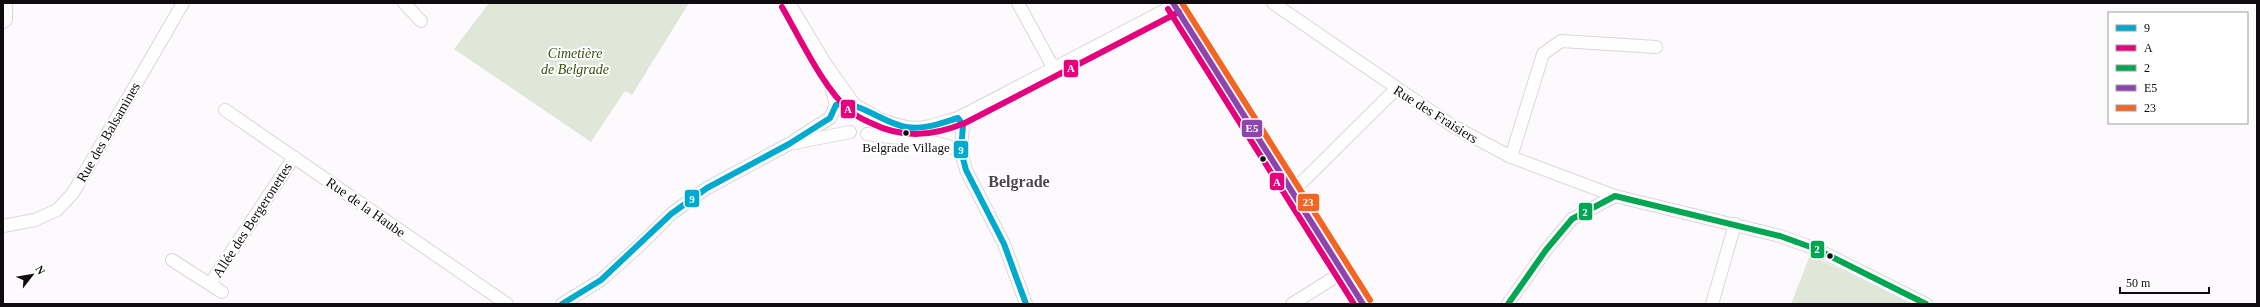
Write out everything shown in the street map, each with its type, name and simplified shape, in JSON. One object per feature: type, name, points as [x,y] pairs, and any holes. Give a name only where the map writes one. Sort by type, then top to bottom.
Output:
[{"type":"main road","points":[[1174,4],[1363,304]]},
{"type":"street","points":[[3,3],[6,6],[6,20],[3,22]]},
{"type":"street","name":"Rue des Balsamines","points":[[3,226],[35,220],[57,210],[73,192],[183,3]]},
{"type":"street","points":[[404,3],[421,21]]},
{"type":"street","points":[[789,3],[825,63],[854,104]]},
{"type":"street","points":[[1018,3],[1054,69]]},
{"type":"street","name":"Rue des Fraisiers","points":[[1273,3],[1396,89],[1451,125],[1511,157],[1615,196],[1735,224],[1816,249],[1926,304]]},
{"type":"street","points":[[836,105],[845,102],[854,104],[882,120],[906,126],[924,128],[938,124],[958,118],[975,110],[1174,4]]},
{"type":"street","points":[[1511,157],[1543,54],[1561,41],[1656,47]]},
{"type":"street","points":[[825,63],[836,105],[830,118],[831,126],[850,132],[890,138],[918,138],[962,145]]},
{"type":"street","points":[[1292,192],[1396,89]]},
{"type":"street","name":"Rue de la Haube","points":[[224,110],[507,304]]},
{"type":"street","points":[[962,145],[975,110]]},
{"type":"street","points":[[562,304],[601,280],[640,245],[671,214],[707,188],[789,144],[830,118]]},
{"type":"street","points":[[958,118],[963,125],[962,145],[966,170],[1004,244],[1026,304]]},
{"type":"street","points":[[867,134],[880,128],[882,120]]},
{"type":"street","points":[[938,124],[935,132],[942,143]]},
{"type":"street","points":[[789,144],[850,132]]},
{"type":"street","name":"Allée des Bergeronettes","points":[[210,284],[294,157]]},
{"type":"street","points":[[1508,304],[1546,250],[1572,219],[1615,196]]},
{"type":"street","points":[[1712,304],[1735,224]]},
{"type":"street","name":"Allée des Bergeronettes","points":[[172,260],[222,292]]},
{"type":"street","points":[[1292,304],[1343,272]]},
{"type":"green space","name":"Cimetière de Belgrade","points":[[489,3],[689,3],[632,95],[625,91],[591,142],[454,49]]},
{"type":"green space","points":[[1810,255],[1912,304],[1791,304]]},
{"type":"transit line","name":"E5","points":[[1173,3],[1363,304]]},
{"type":"transit line","name":"23","points":[[1182,3],[1370,300]]},
{"type":"transit line","name":"A","points":[[782,7],[821,76],[840,101],[850,111],[855,115],[883,128],[895,132],[918,134],[941,131],[965,123],[1179,12]]},
{"type":"transit line","name":"A","points":[[1168,9],[1354,304]]},
{"type":"transit line","name":"9","points":[[562,304],[601,280],[671,214],[707,188],[789,144],[830,118],[836,105],[845,104],[862,109],[897,125],[913,128],[926,127],[958,118],[963,125],[961,151],[966,170],[1004,244],[1026,304]]},
{"type":"transit line","name":"2","points":[[1508,304],[1546,250],[1572,219],[1615,196],[1780,236],[1816,249],[1926,304]]},
{"type":"place","name":"Belgrade Village","points":[[906,133]]},
{"type":"district","name":"Belgrade","points":[[1019,181]]}]
